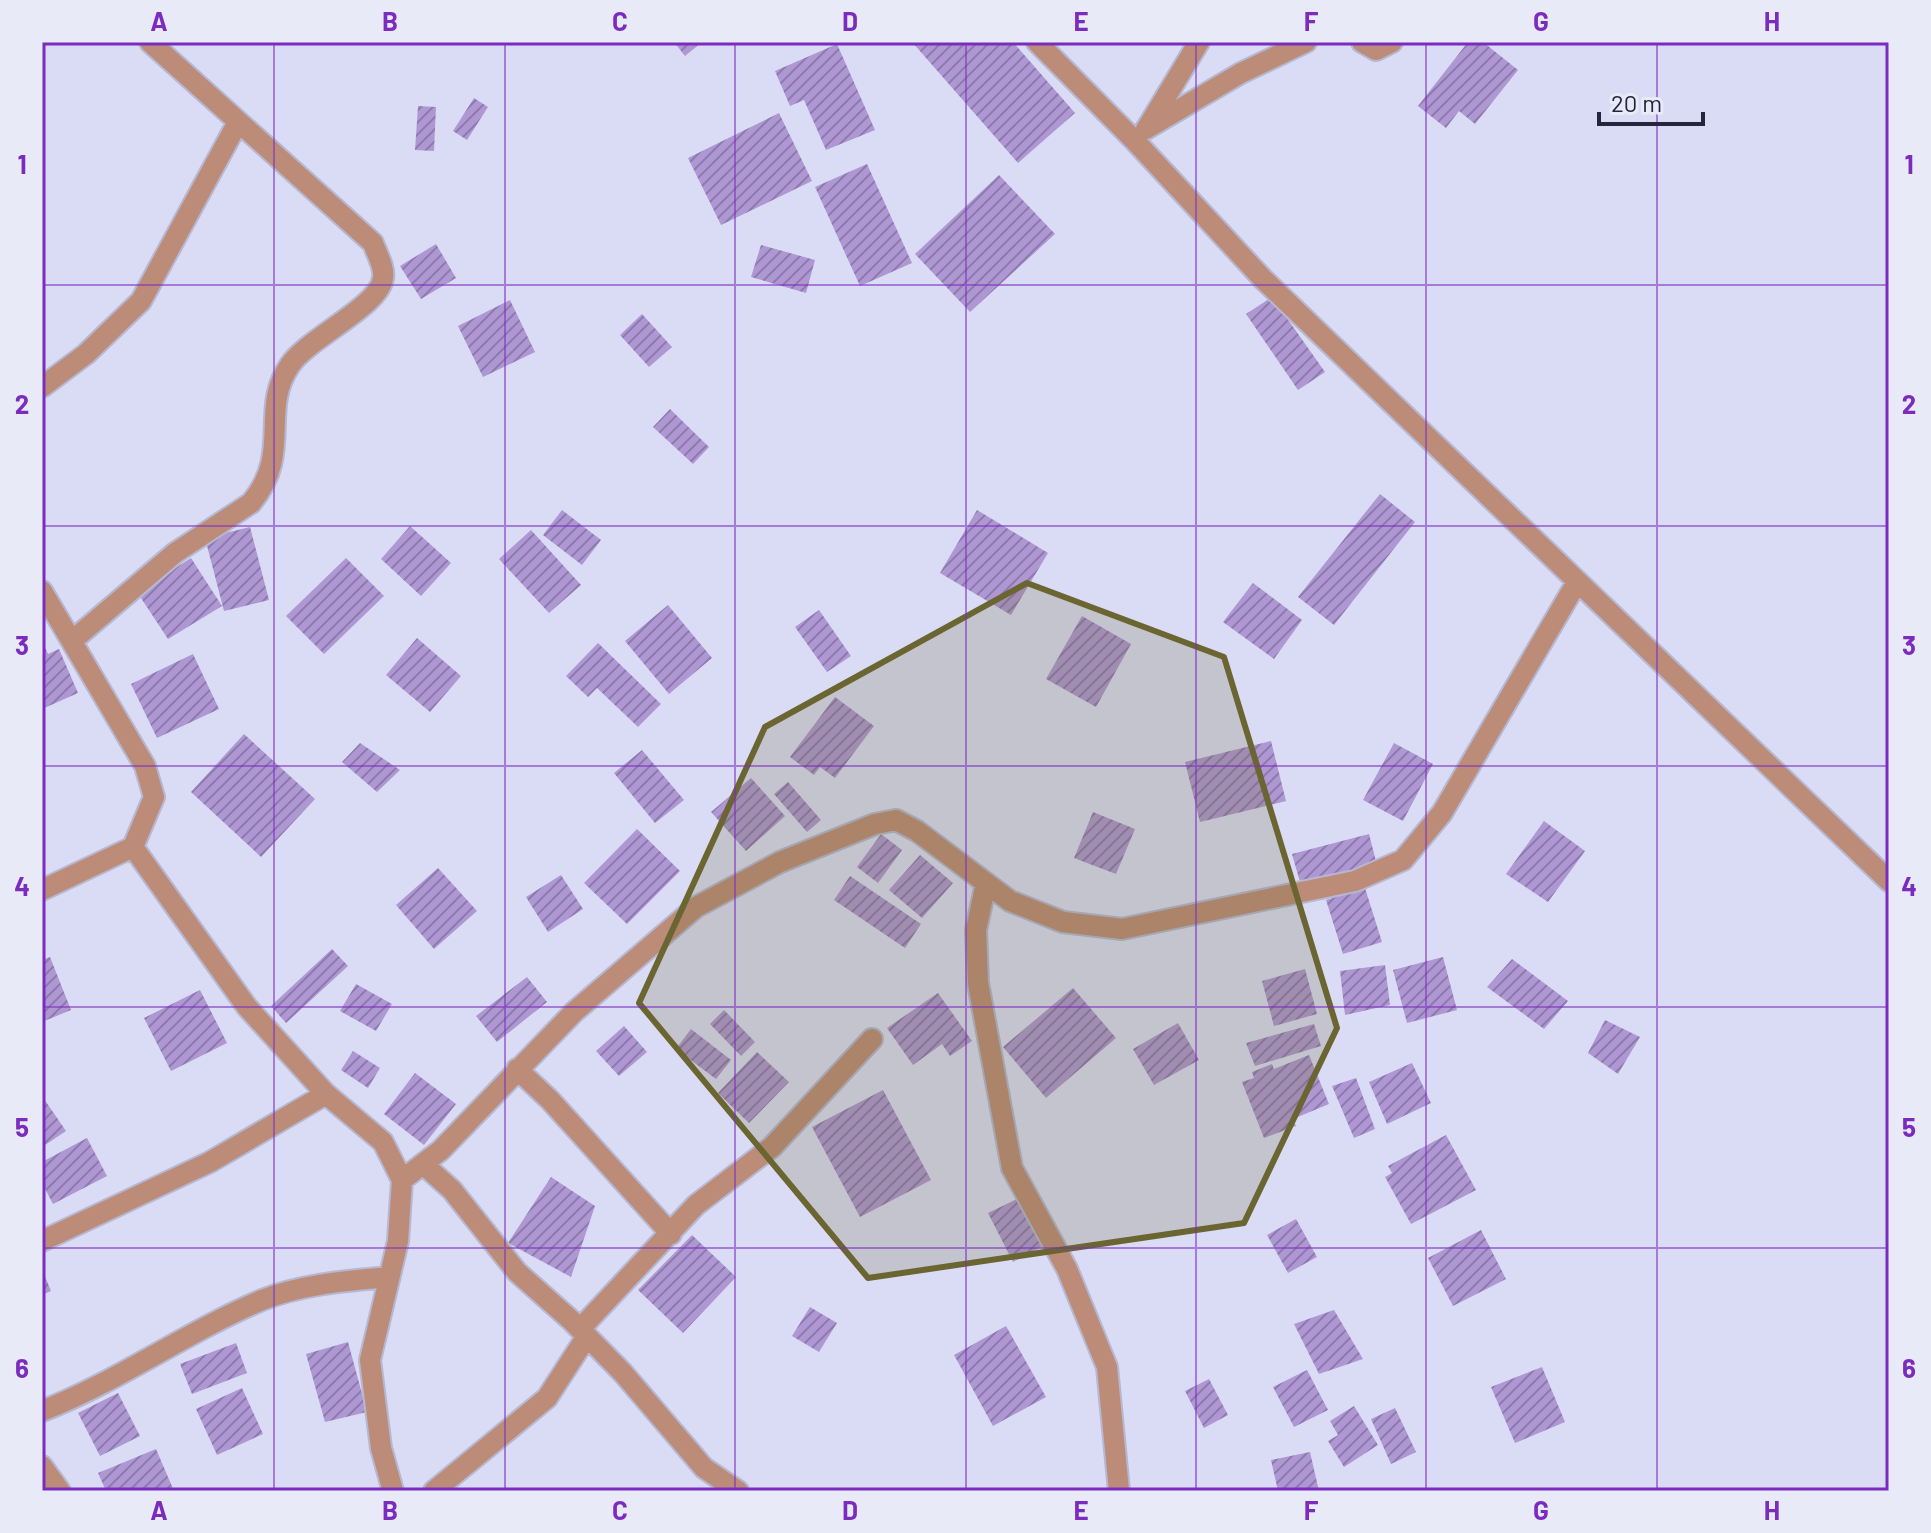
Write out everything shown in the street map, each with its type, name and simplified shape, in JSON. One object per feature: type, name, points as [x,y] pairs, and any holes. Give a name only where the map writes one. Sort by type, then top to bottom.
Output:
[{"type":"street","points":[[73,640],[175,553],[251,503],[272,471],[279,388],[290,365],[308,344],[363,305],[381,286],[384,275],[373,243],[150,42]]},
{"type":"street","points":[[1037,42],[1141,135],[1263,279],[1889,881]]},
{"type":"street","points":[[1141,135],[1199,42]]},
{"type":"street","points":[[1141,135],[1241,73],[1306,42]]},
{"type":"street","points":[[1362,42],[1376,50],[1392,42]]},
{"type":"street","points":[[42,387],[86,354],[141,301],[238,122]]},
{"type":"street","points":[[402,1180],[441,1150],[574,1012],[696,907],[780,862],[875,824],[896,820],[917,831],[1010,901],[1063,922],[1122,929],[1355,881],[1403,860],[1442,813],[1577,582]]},
{"type":"street","points":[[42,591],[145,766],[154,797],[133,847],[42,890]]},
{"type":"street","points":[[133,847],[247,1007],[326,1094],[383,1142],[402,1180],[398,1241],[370,1360],[381,1448],[393,1491]]},
{"type":"street","points":[[986,883],[976,930],[978,983],[1012,1168],[1067,1269],[1107,1367],[1119,1491]]},
{"type":"street","points":[[434,1491],[547,1398],[566,1373],[584,1332],[696,1205],[772,1147],[872,1039]]},
{"type":"street","points":[[517,1069],[671,1234]]},
{"type":"street","points":[[42,1241],[210,1162],[326,1094]]},
{"type":"street","points":[[423,1164],[452,1190],[517,1272],[584,1332],[704,1468],[738,1491]]},
{"type":"street","points":[[42,1411],[109,1382],[263,1300],[302,1288],[389,1277]]},
{"type":"street","points":[[42,1466],[60,1491]]},
{"type":"highlighted area","points":[[1027,583],[1224,657],[1337,1028],[1244,1223],[868,1278],[639,1003],[765,727]]},
{"type":"building","points":[[674,42],[702,42],[685,56]]},
{"type":"building","points":[[912,42],[1013,42],[1075,113],[1018,163]]},
{"type":"building","points":[[1468,42],[1483,42],[1518,70],[1475,124],[1459,111],[1446,128],[1418,106]]},
{"type":"building","points":[[837,44],[875,130],[826,150],[804,100],[790,106],[775,71]]},
{"type":"building","points":[[474,98],[488,107],[467,140],[453,131]]},
{"type":"building","points":[[418,106],[436,107],[434,151],[415,150]]},
{"type":"building","points":[[779,113],[812,181],[721,225],[688,158]]},
{"type":"building","points":[[867,164],[912,263],[860,286],[815,187]]},
{"type":"building","points":[[999,175],[1055,234],[970,312],[915,254]]},
{"type":"building","points":[[436,244],[456,278],[421,299],[400,266]]},
{"type":"building","points":[[761,245],[815,260],[806,293],[751,277]]},
{"type":"building","points":[[1272,297],[1325,372],[1298,390],[1246,314]]},
{"type":"building","points":[[510,300],[535,352],[483,377],[458,326]]},
{"type":"building","points":[[642,314],[672,347],[649,367],[620,335]]},
{"type":"building","points":[[670,409],[709,447],[693,464],[653,427]]},
{"type":"building","points":[[1380,494],[1415,522],[1334,625],[1298,597]]},
{"type":"building","points":[[562,510],[601,540],[582,565],[543,535]]},
{"type":"building","points":[[977,510],[1048,553],[1011,615],[940,573]]},
{"type":"building","points":[[410,526],[451,563],[421,596],[381,559]]},
{"type":"building","points":[[250,527],[269,600],[224,611],[205,538]]},
{"type":"building","points":[[531,530],[581,585],[549,613],[499,559]]},
{"type":"building","points":[[191,558],[222,606],[168,639],[137,592]]},
{"type":"building","points":[[346,558],[384,596],[324,654],[286,616]]},
{"type":"building","points":[[1253,583],[1302,620],[1274,659],[1223,622]]},
{"type":"building","points":[[668,605],[712,658],[669,694],[625,641]]},
{"type":"building","points":[[819,610],[851,656],[827,672],[795,627]]},
{"type":"building","points":[[1082,616],[1131,644],[1096,707],[1046,679]]},
{"type":"building","points":[[417,638],[461,676],[430,712],[386,675]]},
{"type":"building","points":[[42,641],[48,654],[59,649],[78,693],[42,709]]},
{"type":"building","points":[[598,643],[661,704],[638,727],[597,688],[588,697],[566,676]]},
{"type":"building","points":[[193,654],[219,709],[157,738],[131,684]]},
{"type":"building","points":[[835,697],[874,726],[835,778],[820,767],[814,775],[790,757]]},
{"type":"building","points":[[244,734],[315,799],[261,857],[191,792]]},
{"type":"building","points":[[1271,741],[1286,801],[1200,822],[1185,762]]},
{"type":"building","points":[[360,743],[400,770],[377,792],[342,762]]},
{"type":"building","points":[[1394,743],[1433,764],[1403,821],[1363,800]]},
{"type":"building","points":[[642,750],[684,800],[655,823],[614,773]]},
{"type":"building","points":[[751,778],[785,816],[746,851],[711,812]]},
{"type":"building","points":[[788,782],[821,820],[807,832],[774,794]]},
{"type":"building","points":[[1093,812],[1135,829],[1116,874],[1074,858]]},
{"type":"building","points":[[1544,821],[1585,851],[1548,902],[1506,874]]},
{"type":"building","points":[[637,829],[680,871],[627,924],[584,883]]},
{"type":"building","points":[[881,834],[902,850],[878,883],[857,867]]},
{"type":"building","points":[[1369,834],[1378,869],[1302,889],[1292,854]]},
{"type":"building","points":[[920,855],[953,883],[922,918],[889,890]]},
{"type":"building","points":[[438,868],[477,911],[434,949],[396,905]]},
{"type":"building","points":[[561,875],[583,909],[548,932],[526,897]]},
{"type":"building","points":[[850,876],[921,924],[905,948],[834,900]]},
{"type":"building","points":[[1365,888],[1382,942],[1343,954],[1326,900]]},
{"type":"building","points":[[332,949],[348,966],[286,1023],[271,1006]]},
{"type":"building","points":[[50,957],[71,1010],[42,1022],[42,960]]},
{"type":"building","points":[[1443,957],[1457,1010],[1407,1023],[1393,970]]},
{"type":"building","points":[[1512,959],[1568,1001],[1544,1029],[1487,987]]},
{"type":"building","points":[[1385,965],[1390,1005],[1345,1015],[1340,971]]},
{"type":"building","points":[[1305,969],[1317,1014],[1274,1026],[1262,981]]},
{"type":"building","points":[[527,977],[547,1002],[497,1042],[476,1016]]},
{"type":"building","points":[[356,984],[392,1004],[376,1031],[340,1011]]},
{"type":"building","points":[[1073,988],[1116,1038],[1046,1098],[1003,1047]]},
{"type":"building","points":[[200,990],[227,1043],[171,1071],[144,1018]]},
{"type":"building","points":[[938,993],[972,1041],[950,1056],[942,1044],[913,1065],[887,1028]]},
{"type":"building","points":[[724,1010],[755,1042],[741,1056],[710,1024]]},
{"type":"building","points":[[1605,1020],[1640,1037],[1618,1074],[1588,1053]]},
{"type":"building","points":[[1178,1023],[1199,1060],[1154,1085],[1133,1049]]},
{"type":"building","points":[[1314,1024],[1321,1046],[1255,1066],[1246,1043]]},
{"type":"building","points":[[624,1026],[647,1052],[619,1076],[596,1051]]},
{"type":"building","points":[[691,1029],[731,1060],[716,1079],[676,1049]]},
{"type":"building","points":[[353,1051],[380,1068],[368,1088],[341,1070]]},
{"type":"building","points":[[757,1052],[789,1082],[749,1123],[718,1093]]},
{"type":"building","points":[[1309,1055],[1329,1104],[1293,1119],[1296,1126],[1264,1138],[1242,1082],[1254,1078],[1252,1072],[1272,1064],[1274,1069]]},
{"type":"building","points":[[1412,1063],[1431,1103],[1387,1124],[1369,1082]]},
{"type":"building","points":[[415,1073],[456,1104],[424,1145],[384,1114]]},
{"type":"building","points":[[1356,1078],[1375,1129],[1354,1138],[1332,1086]]},
{"type":"building","points":[[883,1090],[931,1180],[860,1217],[812,1127]]},
{"type":"building","points":[[42,1096],[66,1131],[42,1147]]},
{"type":"building","points":[[1446,1135],[1476,1190],[1411,1224],[1385,1177],[1392,1173],[1388,1166]]},
{"type":"building","points":[[87,1138],[107,1176],[53,1204],[42,1183],[42,1162]]},
{"type":"building","points":[[551,1177],[595,1206],[571,1277],[508,1243]]},
{"type":"building","points":[[1019,1198],[1043,1246],[1013,1262],[988,1213]]},
{"type":"building","points":[[1296,1219],[1317,1257],[1288,1273],[1267,1235]]},
{"type":"building","points":[[1481,1230],[1506,1279],[1453,1306],[1428,1258]]},
{"type":"building","points":[[692,1235],[736,1277],[683,1333],[638,1290]]},
{"type":"building","points":[[42,1269],[51,1291],[42,1295]]},
{"type":"building","points":[[810,1307],[837,1323],[819,1352],[792,1336]]},
{"type":"building","points":[[1334,1310],[1363,1359],[1319,1374],[1294,1324]]},
{"type":"building","points":[[1006,1326],[1046,1397],[993,1426],[954,1355]]},
{"type":"building","points":[[348,1342],[367,1412],[325,1422],[306,1354]]},
{"type":"building","points":[[236,1343],[247,1373],[192,1394],[180,1364]]},
{"type":"building","points":[[1542,1367],[1565,1422],[1515,1443],[1491,1387]]},
{"type":"building","points":[[1307,1370],[1328,1410],[1294,1427],[1273,1387]]},
{"type":"building","points":[[1209,1379],[1228,1415],[1204,1428],[1185,1391]]},
{"type":"building","points":[[242,1388],[263,1434],[217,1455],[196,1409]]},
{"type":"building","points":[[118,1393],[140,1436],[100,1456],[78,1413]]},
{"type":"building","points":[[1354,1406],[1378,1445],[1344,1467],[1328,1441],[1338,1435],[1330,1421]]},
{"type":"building","points":[[1395,1408],[1416,1452],[1391,1464],[1371,1419]]},
{"type":"building","points":[[156,1449],[174,1491],[106,1491],[98,1473]]},
{"type":"building","points":[[1310,1452],[1319,1491],[1278,1491],[1271,1460]]}]
